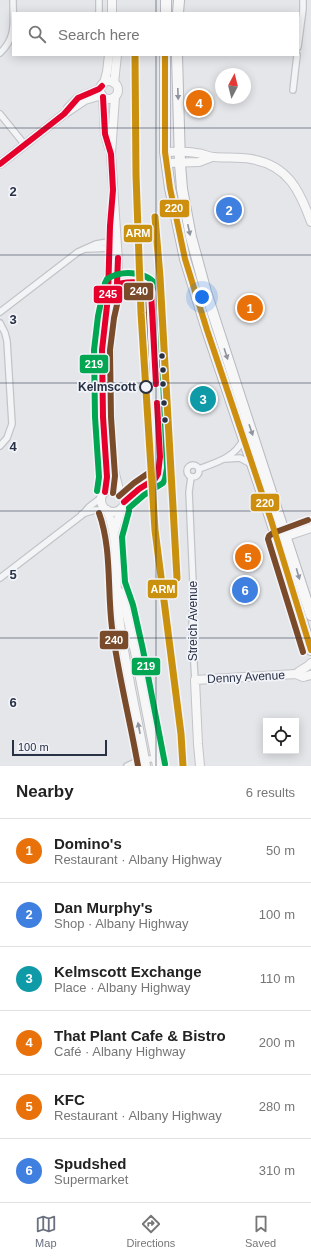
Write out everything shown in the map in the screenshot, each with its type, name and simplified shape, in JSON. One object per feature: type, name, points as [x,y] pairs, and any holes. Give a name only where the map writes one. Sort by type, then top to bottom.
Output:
[{"type":"highway","points":[[166,0],[166,12]]},
{"type":"highway","points":[[178,12],[179,0]]},
{"type":"highway","points":[[165,56],[167,163],[170,188],[185,259],[243,440],[291,582],[311,650]]},
{"type":"highway","points":[[177,56],[180,164],[183,196],[191,237],[218,327],[287,536],[311,615]]},
{"type":"highway","points":[[207,330],[218,327]]},
{"type":"main road","points":[[112,0],[112,12]]},
{"type":"main road","points":[[109,56],[107,72],[100,90],[102,96],[105,134],[111,154]]},
{"type":"main road","points":[[114,536],[125,500],[123,494],[119,490],[113,466],[109,386],[110,344],[117,284],[114,245],[110,220],[113,190],[111,154],[115,97],[118,90],[114,83],[117,56]]},
{"type":"main road","points":[[64,114],[78,98],[99,89],[109,82],[114,83]]},
{"type":"main road","points":[[0,164],[64,114],[85,100],[102,96],[109,99],[115,97]]},
{"type":"main road","points":[[166,152],[198,153],[212,157],[251,159],[266,163],[285,174],[298,190],[311,222]]},
{"type":"main road","points":[[167,163],[180,164],[199,162],[212,157]]},
{"type":"main road","points":[[114,245],[102,350],[102,393],[107,477],[102,503],[111,520],[114,536],[118,606],[124,648],[145,763]]},
{"type":"main road","points":[[106,317],[112,287],[114,284],[117,284]]},
{"type":"main road","points":[[103,494],[112,489],[119,490]]},
{"type":"main road","points":[[106,510],[114,512],[121,509]]},
{"type":"main road","points":[[276,540],[311,528]]},
{"type":"main road","points":[[117,584],[125,607],[157,762]]},
{"type":"main road","name":"Denny Avenue","points":[[296,674],[311,663]]},
{"type":"main road","name":"Denny Avenue","points":[[195,680],[296,674],[303,677],[311,675]]},
{"type":"main road","name":"Streich Avenue","points":[[195,680],[200,766]]},
{"type":"street","points":[[13,0],[13,12]]},
{"type":"street","points":[[99,0],[99,12]]},
{"type":"street","points":[[299,39],[303,0]]},
{"type":"street","points":[[0,53],[8,45],[12,36]]},
{"type":"street","points":[[292,90],[297,56]]},
{"type":"street","points":[[0,114],[25,145]]},
{"type":"street","points":[[0,312],[75,254],[87,249],[114,245]]},
{"type":"street","points":[[0,323],[7,340],[12,424],[7,438],[0,446]]},
{"type":"street","name":"Streich Avenue","points":[[199,469],[225,459],[239,448],[243,440]]},
{"type":"street","name":"Streich Avenue","points":[[225,459],[240,458],[252,465]]},
{"type":"street","name":"Streich Avenue","points":[[195,680],[192,631],[193,583],[190,492],[191,477],[187,472],[189,467],[195,465],[199,469]]},
{"type":"street","name":"Streich Avenue","points":[[191,477],[197,475],[199,469]]},
{"type":"street","points":[[0,578],[82,514],[103,494]]},
{"type":"street","points":[[82,514],[96,510],[106,510]]},
{"type":"street","points":[[127,766],[138,761],[145,763],[157,762]]},
{"type":"transit line","name":"ARM","points":[[135,56],[136,175],[141,313],[155,530],[181,734],[183,766]]},
{"type":"transit line","name":"220","points":[[165,56],[165,152],[170,188],[185,259],[207,330],[271,520],[311,650]]},
{"type":"transit line","name":"245","points":[[0,164],[64,114],[78,98],[99,89],[102,86]]},
{"type":"transit line","name":"245","points":[[103,97],[105,134],[111,154],[113,190],[110,226],[108,297],[102,350],[103,417],[107,477],[105,492]]},
{"type":"transit line","name":"ARM","points":[[155,217],[160,277],[177,578]]},
{"type":"transit line","name":"245","points":[[118,258],[117,284],[136,282],[144,285],[151,292],[156,384]]},
{"type":"transit line","name":"219","points":[[97,491],[99,477],[95,417],[94,350],[98,316],[107,279],[121,274],[136,274],[150,279],[159,291],[167,468],[163,483],[144,495],[129,508]]},
{"type":"transit line","name":"240","points":[[113,493],[115,476],[111,417],[110,350],[114,318],[120,291],[132,290],[138,291],[143,295],[151,466],[150,472],[119,496]]},
{"type":"transit line","name":"245","points":[[124,502],[139,489],[155,479],[158,474],[160,457],[157,403]]},
{"type":"transit line","name":"219","points":[[129,511],[122,537],[125,582],[133,605],[143,650],[165,764]]},
{"type":"transit line","name":"240","points":[[99,513],[108,555],[112,628],[138,766]]},
{"type":"transit line","name":"240","points":[[303,652],[268,539],[273,533],[308,520]]},
{"type":"place","name":"That Plant Cafe & Bistro","points":[[199,103]]},
{"type":"place","name":"Dan Murphy's","points":[[229,210]]},
{"type":"place","name":"Domino's","points":[[250,308]]},
{"type":"place","name":"Kelmscott","points":[[146,387]]},
{"type":"place","name":"Kelmscott Exchange","points":[[203,399]]},
{"type":"place","name":"KFC","points":[[248,557]]},
{"type":"place","name":"Spudshed","points":[[245,590]]}]
